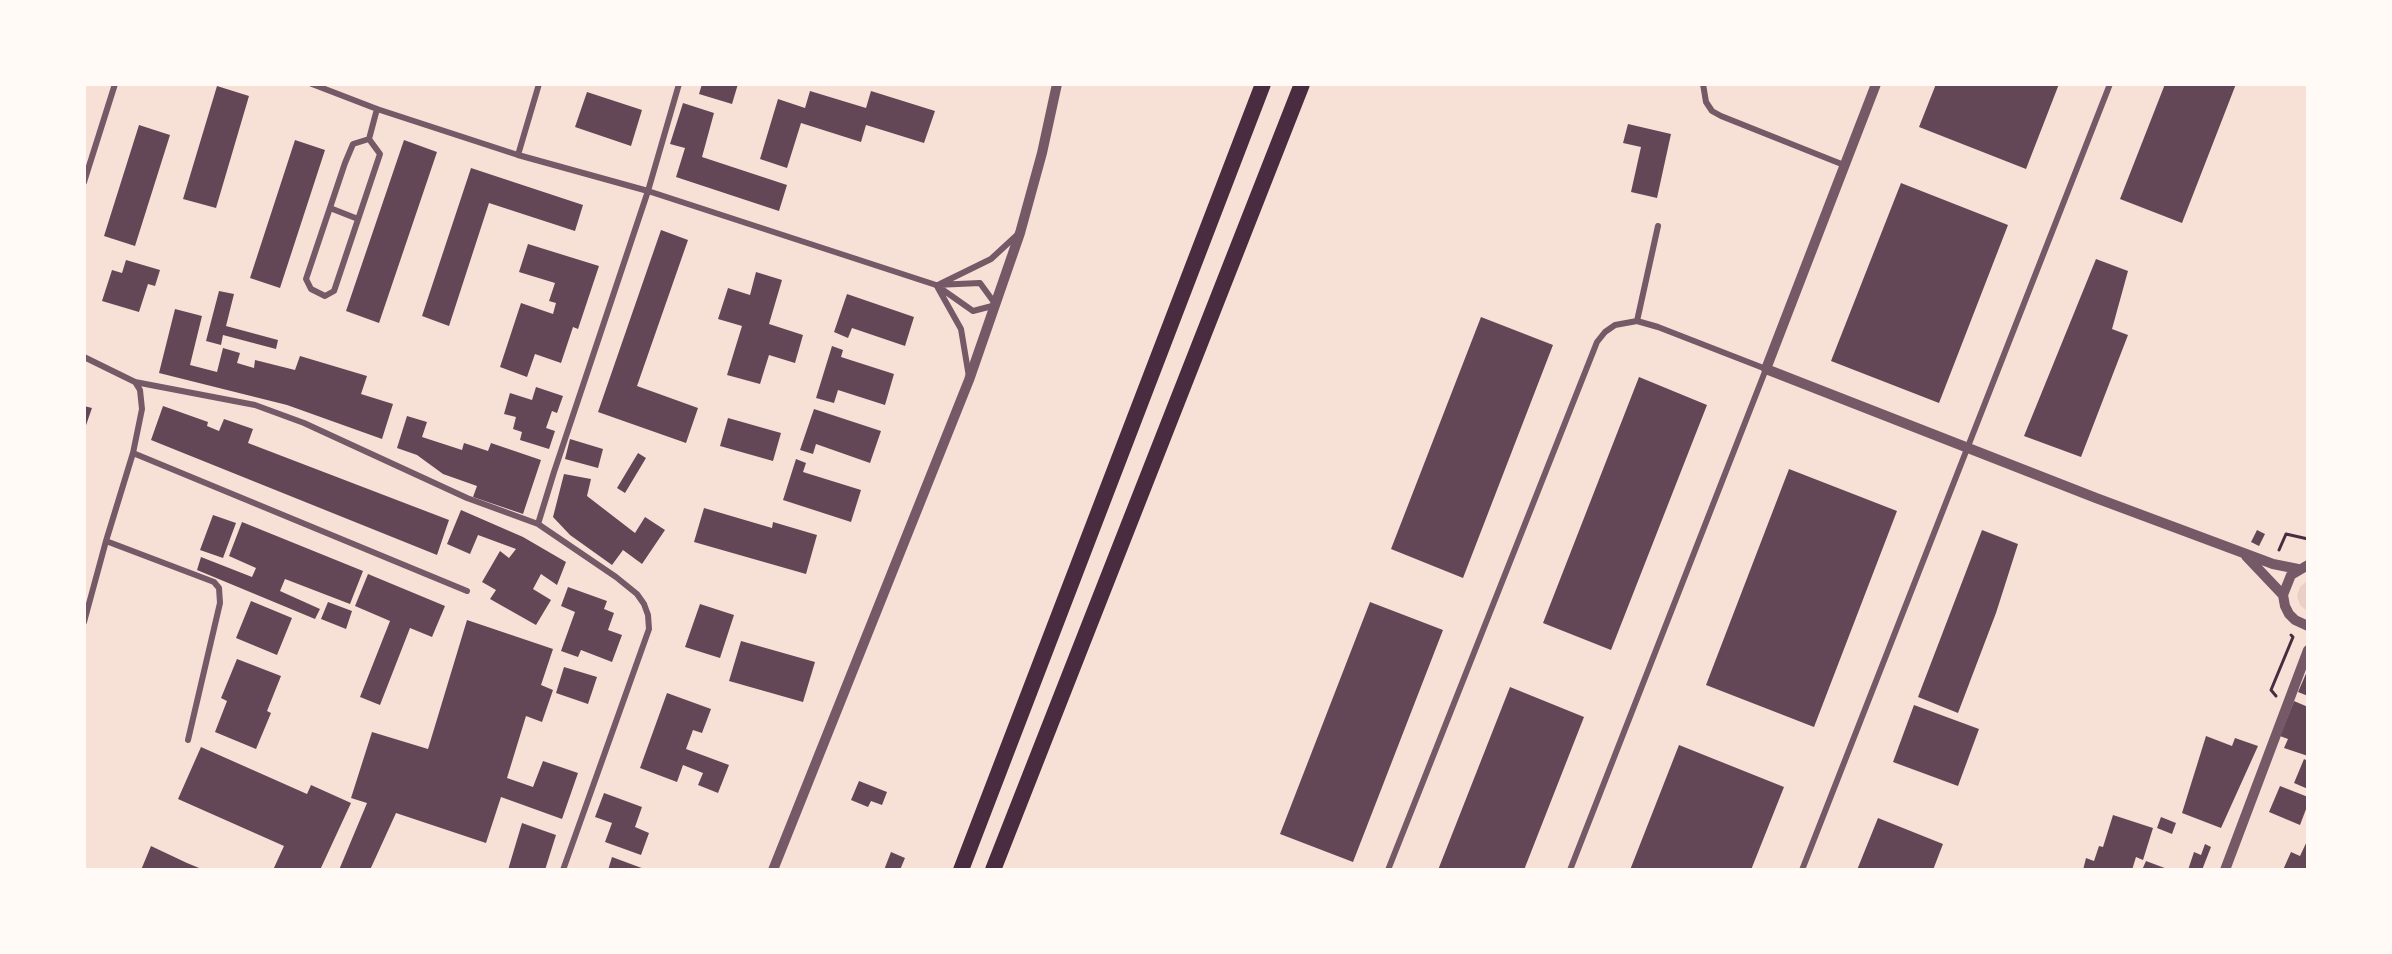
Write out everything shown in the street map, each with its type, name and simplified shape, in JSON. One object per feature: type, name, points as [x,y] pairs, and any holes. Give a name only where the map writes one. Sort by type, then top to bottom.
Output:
[{"type":"highway","points":[[961,870],[1263,84]]},
{"type":"highway","points":[[993,870],[1302,84]]},
{"type":"street","points":[[84,182],[115,84]]},
{"type":"street","points":[[312,84],[377,109],[518,155],[648,191],[936,285],[973,311],[996,305]]},
{"type":"street","points":[[518,155],[539,84]]},
{"type":"street","points":[[538,524],[648,191],[679,84]]},
{"type":"street","points":[[773,870],[969,380],[1020,233],[1042,153],[1057,84]]},
{"type":"street","points":[[1703,84],[1706,102],[1712,111],[1844,165]]},
{"type":"street","points":[[1570,870],[1876,84]]},
{"type":"street","points":[[1802,870],[2110,84]]},
{"type":"street","points":[[369,139],[377,109]]},
{"type":"street","points":[[369,139],[380,154],[334,291],[325,296],[311,289],[306,279],[353,144],[369,139]]},
{"type":"street","points":[[330,208],[358,219]]},
{"type":"street","points":[[1637,321],[1658,226]]},
{"type":"street","points":[[936,285],[991,259],[1020,233]]},
{"type":"street","points":[[936,285],[980,283],[996,305]]},
{"type":"street","points":[[936,285],[961,329],[969,380]]},
{"type":"street","points":[[1388,870],[1597,342],[1605,332],[1616,325],[1637,321],[1658,327],[2244,554],[2273,564],[2303,567]]},
{"type":"street","points":[[84,357],[135,382],[255,405],[304,423],[467,498],[538,524],[637,594],[648,615],[649,629],[563,870]]},
{"type":"street","points":[[84,622],[133,453],[142,409],[140,390],[135,382]]},
{"type":"street","points":[[133,453],[467,591]]},
{"type":"street","points":[[106,541],[214,582],[219,588],[220,603],[188,740]]},
{"type":"street","points":[[2244,554],[2283,595]]},
{"type":"street","points":[[2303,567],[2288,580],[2283,595],[2289,614],[2295,620],[2308,626]]},
{"type":"street","points":[[2225,870],[2308,650]]},
{"type":"path","points":[[2273,564],[2286,534],[2308,539]]},
{"type":"path","points":[[2279,699],[2271,690],[2293,637],[2286,631]]},
{"type":"shaded area","points":[[2308,580],[2308,612],[2300,605],[2297,596],[2300,587]]},
{"type":"building","points":[[702,84],[738,84],[732,104],[699,94]]},
{"type":"building","points":[[1936,84],[2059,84],[2026,169],[1919,127]]},
{"type":"building","points":[[2165,84],[2236,84],[2182,223],[2120,199]]},
{"type":"building","points":[[217,86],[249,96],[216,208],[183,199]]},
{"type":"building","points":[[810,91],[866,108],[871,91],[935,111],[924,143],[866,125],[861,142],[801,123],[787,168],[760,159],[778,99],[805,108]]},
{"type":"building","points":[[587,92],[642,110],[631,146],[575,127]]},
{"type":"building","points":[[683,103],[714,113],[702,157],[787,185],[779,211],[676,177],[685,148],[670,144]]},
{"type":"building","points":[[1628,124],[1671,134],[1657,198],[1631,192],[1641,147],[1623,143]]},
{"type":"building","points":[[139,125],[170,135],[135,246],[104,236]]},
{"type":"building","points":[[295,140],[325,150],[280,288],[250,278]]},
{"type":"building","points":[[404,140],[437,152],[379,323],[346,311]]},
{"type":"building","points":[[471,168],[583,205],[575,231],[489,203],[449,326],[422,316]]},
{"type":"building","points":[[1901,183],[2008,225],[1939,403],[1831,361]]},
{"type":"building","points":[[661,230],[688,240],[637,386],[698,408],[686,443],[598,412]]},
{"type":"building","points":[[528,244],[599,266],[578,329],[573,327],[561,363],[535,354],[527,377],[500,367],[521,303],[553,314],[556,303],[549,301],[555,283],[519,272]]},
{"type":"building","points":[[2096,259],[2128,271],[2112,329],[2128,335],[2081,457],[2024,436]]},
{"type":"building","points":[[126,260],[160,270],[155,286],[148,284],[139,312],[102,301],[112,270],[122,273]]},
{"type":"building","points":[[756,272],[782,280],[769,324],[803,335],[795,363],[769,355],[760,384],[727,375],[742,326],[718,319],[728,288],[750,295]]},
{"type":"building","points":[[219,291],[234,294],[226,326],[278,340],[276,349],[223,335],[221,345],[206,341]]},
{"type":"building","points":[[847,294],[914,317],[905,346],[852,328],[848,338],[834,332]]},
{"type":"building","points":[[175,309],[202,316],[190,365],[217,372],[223,348],[240,353],[237,363],[254,368],[255,360],[295,370],[300,356],[367,376],[361,394],[393,404],[382,439],[287,405],[159,373]]},
{"type":"building","points":[[1481,317],[1553,345],[1463,578],[1391,549]]},
{"type":"building","points":[[832,346],[843,350],[841,357],[894,374],[885,405],[838,390],[834,403],[816,398]]},
{"type":"building","points":[[1639,377],[1707,405],[1611,650],[1543,623]]},
{"type":"building","points":[[536,387],[563,396],[557,413],[552,411],[546,428],[555,431],[549,449],[520,440],[522,432],[513,429],[516,417],[504,414],[510,393],[532,400]]},
{"type":"building","points":[[84,406],[92,408],[84,431]]},
{"type":"building","points":[[163,406],[208,422],[207,426],[219,431],[224,419],[253,429],[248,443],[449,520],[437,555],[151,440]]},
{"type":"building","points":[[814,409],[881,431],[870,463],[816,444],[813,454],[800,450]]},
{"type":"building","points":[[407,416],[427,422],[422,437],[462,450],[464,443],[488,451],[491,443],[541,460],[523,514],[473,497],[477,486],[443,474],[417,455],[397,448]]},
{"type":"building","points":[[728,418],[781,433],[773,461],[720,446]]},
{"type":"building","points":[[570,439],[603,449],[598,468],[565,459]]},
{"type":"building","points":[[638,453],[646,458],[625,493],[617,488]]},
{"type":"building","points":[[796,459],[806,463],[803,472],[861,490],[851,522],[783,500]]},
{"type":"building","points":[[1789,469],[1897,511],[1814,727],[1706,685]]},
{"type":"building","points":[[564,474],[591,479],[587,496],[635,533],[645,517],[665,530],[642,564],[623,550],[612,565],[570,535],[553,517]]},
{"type":"building","points":[[704,508],[772,528],[773,522],[817,535],[806,574],[694,542]]},
{"type":"building","points":[[461,510],[523,537],[566,562],[557,585],[541,574],[533,589],[551,600],[536,625],[490,599],[496,590],[482,582],[500,551],[509,558],[516,549],[478,535],[470,554],[447,544]]},
{"type":"building","points":[[213,515],[236,523],[223,558],[200,550]]},
{"type":"building","points":[[242,522],[363,571],[350,604],[285,579],[280,591],[320,609],[315,619],[197,570],[201,557],[252,577],[256,568],[229,556]]},
{"type":"building","points":[[1982,530],[2018,544],[1996,613],[1958,713],[1918,697]]},
{"type":"building","points":[[2257,530],[2265,534],[2259,546],[2251,542]]},
{"type":"building","points":[[368,574],[445,606],[432,637],[410,628],[380,705],[360,697],[390,621],[355,606]]},
{"type":"building","points":[[568,587],[607,601],[604,609],[614,613],[608,630],[622,635],[612,662],[581,650],[578,657],[561,651],[575,612],[561,606]]},
{"type":"building","points":[[251,601],[292,618],[277,655],[236,638]]},
{"type":"building","points":[[328,602],[352,611],[346,629],[321,619]]},
{"type":"building","points":[[1370,602],[1443,630],[1353,862],[1280,834]]},
{"type":"building","points":[[700,604],[734,615],[720,658],[685,647]]},
{"type":"building","points":[[467,620],[553,649],[541,685],[553,690],[542,722],[526,716],[507,778],[533,787],[543,761],[578,773],[562,819],[501,797],[486,843],[396,813],[370,870],[339,870],[367,803],[351,798],[372,732],[428,749]]},
{"type":"building","points":[[741,641],[815,662],[803,702],[729,681]]},
{"type":"building","points":[[237,659],[281,676],[267,711],[271,713],[256,749],[215,732],[227,701],[221,698]]},
{"type":"building","points":[[564,667],[597,677],[588,704],[556,693]]},
{"type":"building","points":[[2308,669],[2308,696],[2298,692]]},
{"type":"building","points":[[1510,687],[1584,717],[1524,870],[1438,870]]},
{"type":"building","points":[[667,693],[711,709],[702,733],[693,730],[686,749],[729,765],[718,793],[698,785],[703,773],[683,765],[677,782],[640,768]]},
{"type":"building","points":[[2294,701],[2308,707],[2308,756],[2284,748],[2288,739],[2280,736]]},
{"type":"building","points":[[1914,705],[1979,729],[1958,786],[1893,762]]},
{"type":"building","points":[[2206,736],[2232,746],[2235,738],[2258,746],[2221,828],[2182,813]]},
{"type":"building","points":[[1679,745],[1784,787],[1751,870],[1630,870]]},
{"type":"building","points":[[201,747],[307,794],[311,785],[351,803],[320,870],[273,870],[284,846],[178,799]]},
{"type":"building","points":[[2304,759],[2308,761],[2308,789],[2294,783]]},
{"type":"building","points":[[859,781],[887,792],[882,805],[871,801],[868,807],[851,800]]},
{"type":"building","points":[[2280,786],[2308,797],[2308,804],[2300,825],[2269,812]]},
{"type":"building","points":[[604,793],[642,807],[635,827],[649,833],[641,855],[605,842],[612,823],[595,817]]},
{"type":"building","points":[[2113,815],[2153,828],[2143,860],[2136,857],[2132,870],[2083,870],[2086,858],[2094,861],[2099,846],[2103,847]]},
{"type":"building","points":[[2161,817],[2176,823],[2172,834],[2157,828]]},
{"type":"building","points":[[1878,818],[1943,844],[1933,870],[1857,870]]},
{"type":"building","points":[[522,823],[556,835],[545,870],[508,870]]},
{"type":"building","points":[[2308,839],[2308,870],[2283,870],[2291,852],[2300,856]]},
{"type":"building","points":[[2205,844],[2211,847],[2202,870],[2188,870],[2194,852],[2201,855]]},
{"type":"building","points":[[151,846],[187,863],[204,870],[141,870]]},
{"type":"building","points":[[891,852],[905,858],[900,870],[884,870]]},
{"type":"building","points":[[612,857],[647,870],[608,870]]},
{"type":"building","points":[[2146,861],[2170,870],[2142,870]]}]
